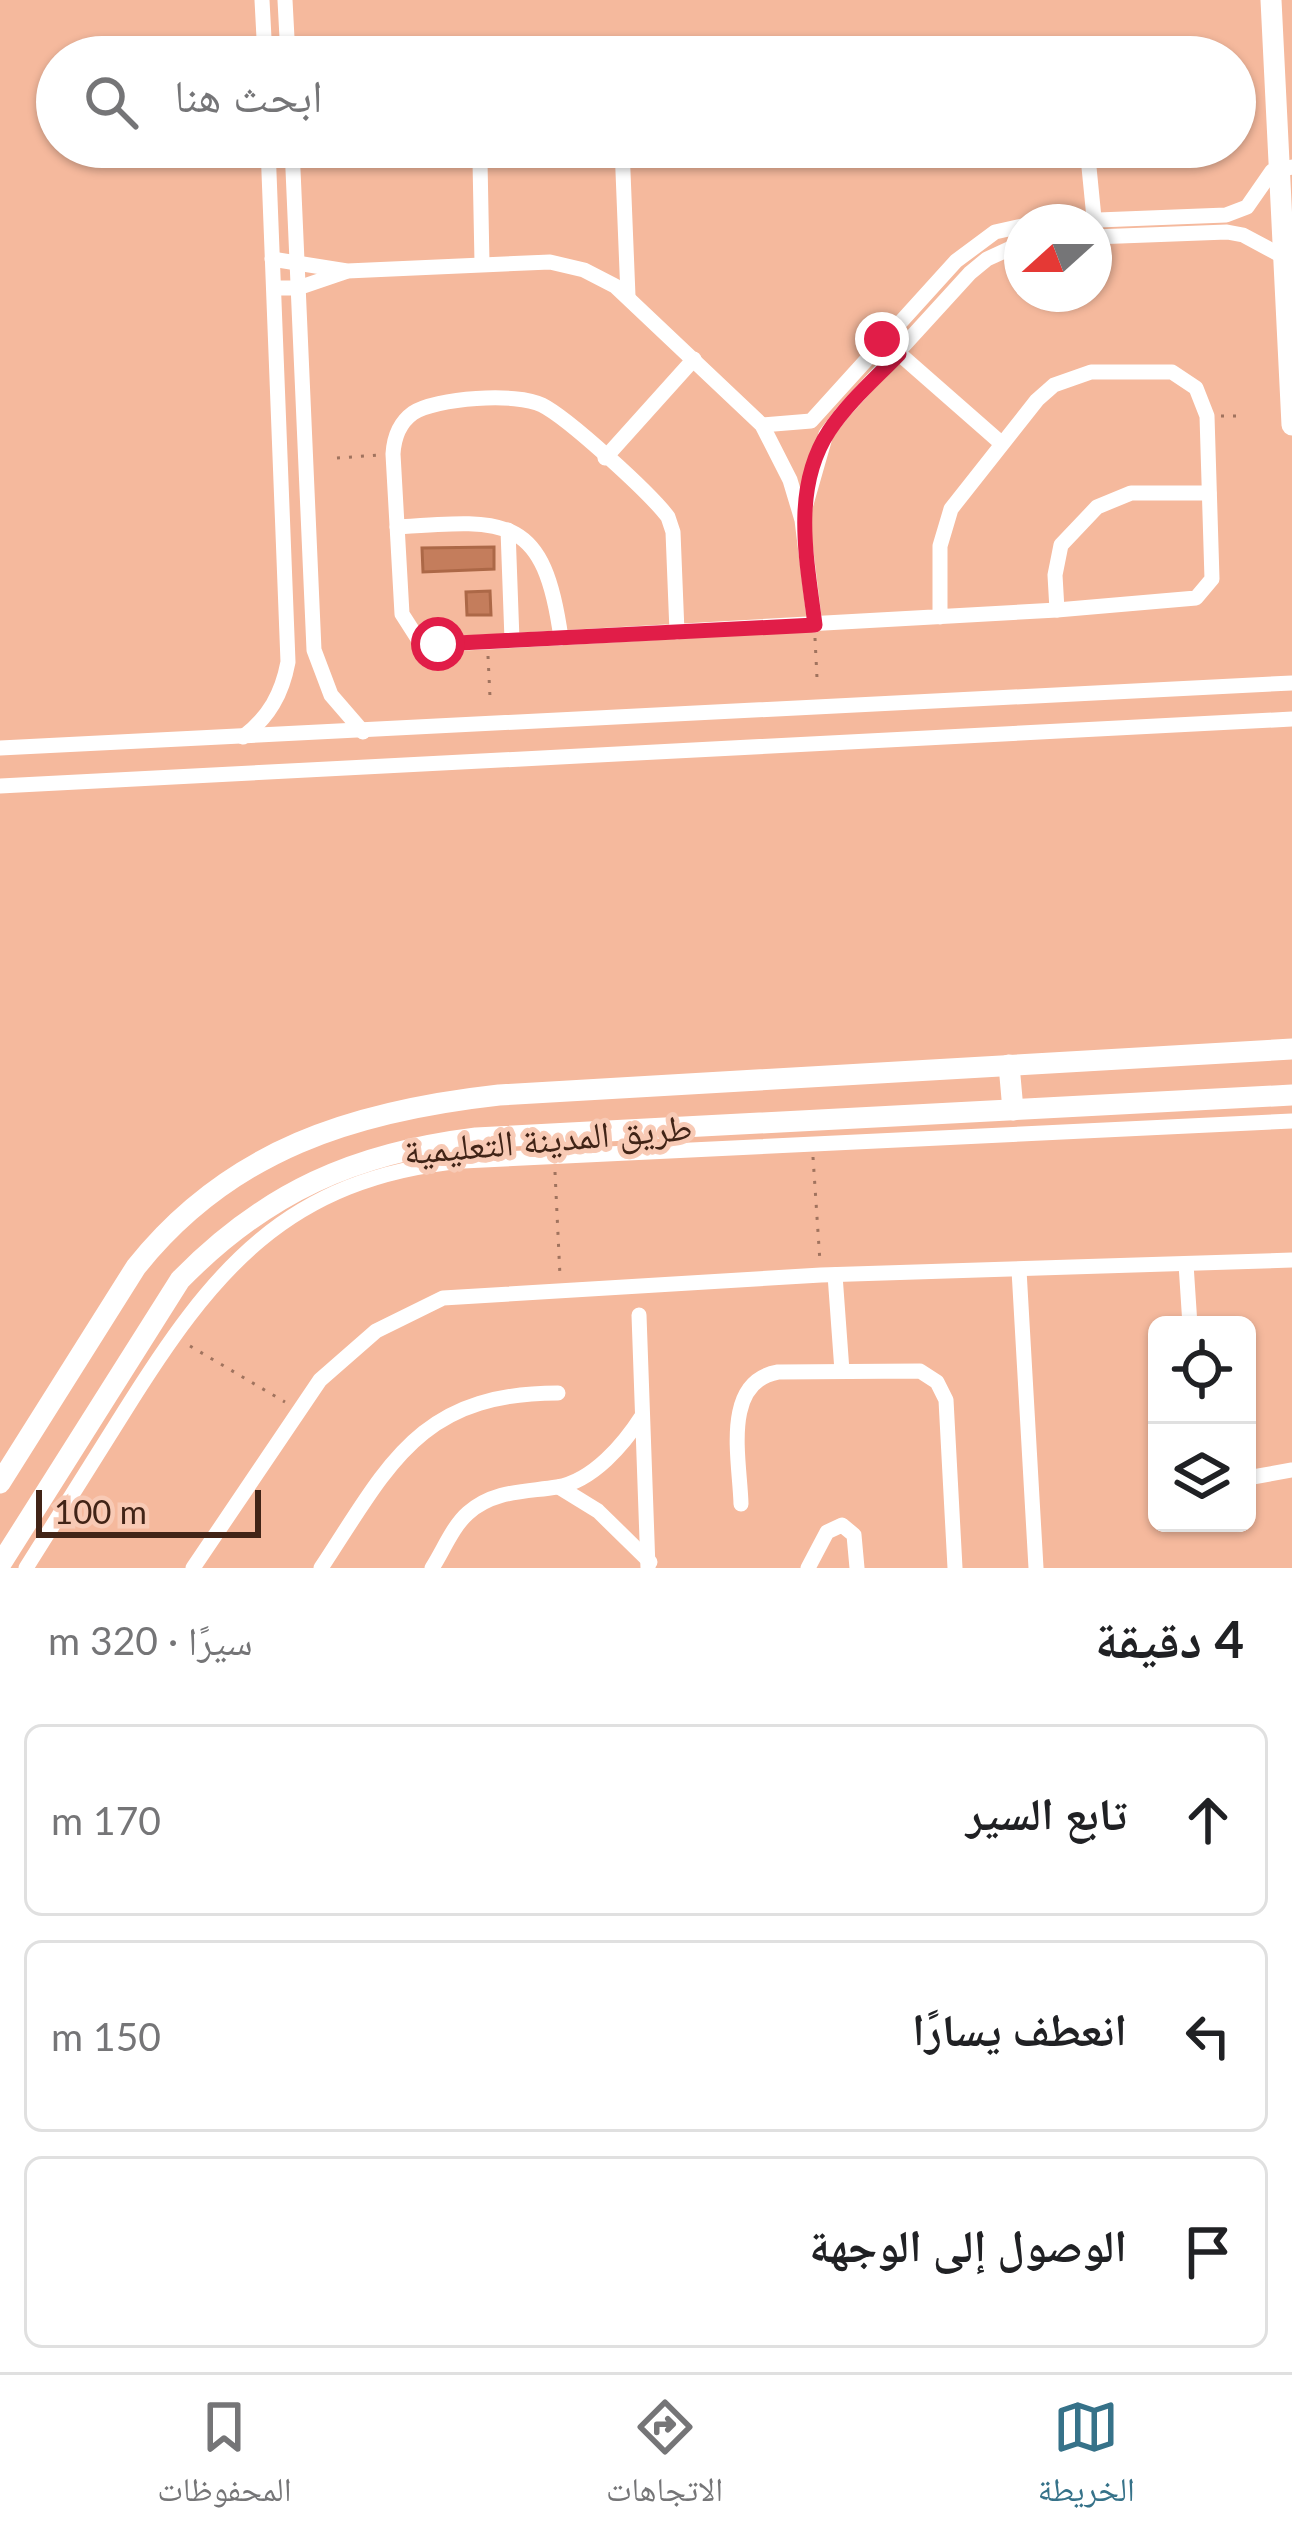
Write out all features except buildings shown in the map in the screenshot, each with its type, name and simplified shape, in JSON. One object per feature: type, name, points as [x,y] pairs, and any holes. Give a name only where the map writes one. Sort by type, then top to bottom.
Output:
[{"type":"street","points":[[262,0],[264,36]]},
{"type":"street","points":[[285,0],[287,36]]},
{"type":"street","points":[[1271,0],[1286,168],[1284,257],[1292,425]]},
{"type":"street","points":[[241,739],[268,713],[285,680],[288,662],[269,168]]},
{"type":"street","points":[[293,168],[314,650],[331,695],[363,732]]},
{"type":"street","points":[[480,168],[482,263]]},
{"type":"street","points":[[623,168],[628,296]]},
{"type":"street","points":[[1089,168],[1093,204]]},
{"type":"street","points":[[1112,218],[1226,215],[1247,207],[1265,178],[1286,168]]},
{"type":"street","points":[[762,425],[811,421],[972,247],[1004,230]]},
{"type":"street","points":[[1112,236],[1227,232],[1243,235],[1284,257]]},
{"type":"street","points":[[802,520],[826,434],[970,273],[1004,251]]},
{"type":"street","points":[[272,259],[347,271]]},
{"type":"street","points":[[274,288],[298,288],[347,271],[533,261],[567,265],[600,277],[628,296],[762,425],[790,480],[802,520],[815,625]]},
{"type":"street","points":[[882,339],[1001,443]]},
{"type":"street","points":[[605,458],[694,359]]},
{"type":"street","points":[[677,632],[674,532],[668,518],[553,412],[512,397],[430,405],[399,428],[393,454],[402,614],[410,632],[427,643],[488,642],[815,625],[1057,610],[1196,598],[1212,580],[1207,416],[1196,388],[1172,372],[1091,372],[1054,385],[962,493],[944,527],[938,566],[940,617]]},
{"type":"street","points":[[1057,610],[1055,575],[1061,545],[1082,518],[1131,493],[1209,493]]},
{"type":"street","points":[[398,527],[477,522],[508,530],[538,554],[548,571],[561,638]]},
{"type":"street","points":[[508,530],[512,640]]},
{"type":"street","points":[[0,748],[1292,682]]},
{"type":"street","points":[[0,786],[1292,719]]},
{"type":"street","name":"طريق المدينة التعليمية","points":[[0,1483],[158,1239],[238,1173],[334,1127],[412,1106],[499,1095],[1292,1049]]},
{"type":"street","points":[[1009,1065],[1013,1110]]},
{"type":"street","name":"طريق المدينة التعليمية","points":[[0,1565],[180,1280],[244,1221],[319,1178],[394,1151],[476,1138],[1292,1095]]},
{"type":"street","points":[[26,1568],[172,1335],[208,1288],[245,1252],[322,1199],[413,1167],[554,1156],[1292,1121]]},
{"type":"street","points":[[193,1568],[296,1409],[346,1354],[408,1312],[443,1298],[828,1275],[1292,1260]]},
{"type":"street","points":[[1186,1264],[1189,1316]]},
{"type":"street","points":[[1019,1270],[1036,1568]]},
{"type":"street","points":[[828,1275],[842,1371]]},
{"type":"street","points":[[638,1315],[651,1565]]},
{"type":"street","points":[[741,1504],[739,1409],[746,1390],[769,1373],[910,1369],[929,1376],[943,1390],[948,1410],[955,1568]]},
{"type":"street","points":[[322,1568],[396,1454],[430,1426],[491,1399],[559,1393]]},
{"type":"street","points":[[432,1568],[465,1515],[513,1492],[559,1487],[607,1459],[642,1416]]},
{"type":"street","points":[[1256,1476],[1292,1470]]},
{"type":"street","points":[[559,1487],[598,1511],[651,1565]]},
{"type":"street","points":[[808,1568],[827,1532],[842,1525],[854,1535],[857,1568]]},
{"type":"path","points":[[1207,416],[1241,416]]},
{"type":"path","points":[[338,458],[393,454]]},
{"type":"path","points":[[815,625],[817,678]]},
{"type":"path","points":[[488,642],[490,697]]},
{"type":"path","points":[[813,1144],[828,1275]]},
{"type":"path","points":[[554,1156],[561,1290]]},
{"type":"path","points":[[172,1335],[296,1409]]},
{"type":"route","points":[[438,644],[815,625],[802,520],[807,490],[826,434],[899,354],[882,339]]}]
